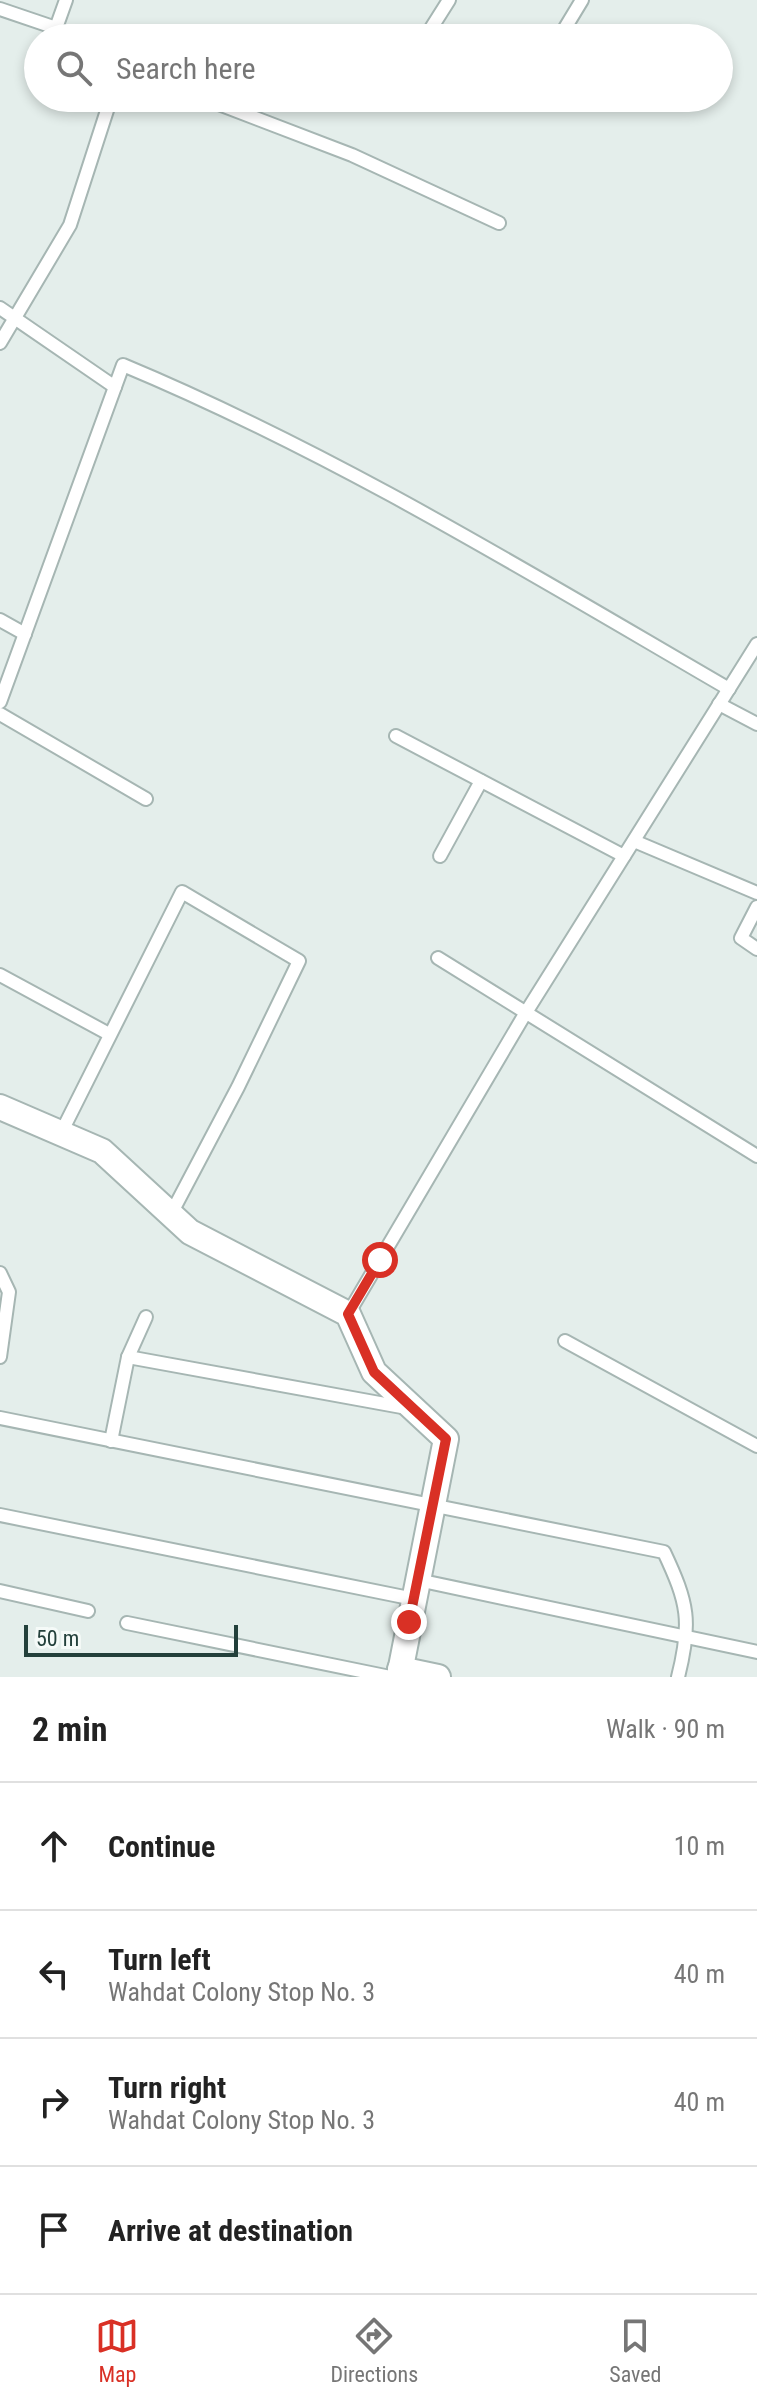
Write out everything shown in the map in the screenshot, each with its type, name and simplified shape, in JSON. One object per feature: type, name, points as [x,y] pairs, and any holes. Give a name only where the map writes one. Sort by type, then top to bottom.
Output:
[{"type":"street","points":[[0,1107],[102,1151],[190,1232],[348,1314],[374,1372],[446,1439],[396,1674],[438,1677]]},
{"type":"lane","points":[[57,24],[66,0]]},
{"type":"lane","points":[[434,24],[449,0]]},
{"type":"lane","points":[[567,24],[582,0]]},
{"type":"lane","points":[[0,9],[44,24]]},
{"type":"lane","points":[[0,343],[70,225],[106,112]]},
{"type":"lane","points":[[240,112],[352,155],[499,223]]},
{"type":"lane","points":[[0,308],[115,387]]},
{"type":"lane","points":[[0,702],[123,365],[226,408],[515,564],[729,689]]},
{"type":"lane","points":[[0,620],[25,634]]},
{"type":"lane","points":[[348,1314],[525,1014],[757,644]]},
{"type":"lane","points":[[719,704],[757,724]]},
{"type":"lane","points":[[0,714],[146,799]]},
{"type":"lane","points":[[396,736],[624,856]]},
{"type":"lane","points":[[440,856],[481,781]]},
{"type":"lane","points":[[634,841],[757,893]]},
{"type":"lane","points":[[61,1133],[182,892],[299,961],[238,1087],[171,1214]]},
{"type":"lane","points":[[757,907],[741,938],[757,949]]},
{"type":"lane","points":[[438,958],[757,1156]]},
{"type":"lane","points":[[0,975],[109,1034]]},
{"type":"lane","points":[[0,1273],[9,1292],[0,1356]]},
{"type":"lane","points":[[111,1441],[128,1357],[146,1317]]},
{"type":"lane","points":[[565,1341],[757,1446]]},
{"type":"lane","points":[[128,1357],[414,1410]]},
{"type":"lane","points":[[0,1418],[664,1552],[683,1593],[688,1638],[678,1677]]},
{"type":"lane","points":[[0,1515],[757,1652]]},
{"type":"lane","points":[[0,1591],[88,1611]]},
{"type":"lane","points":[[127,1623],[396,1674]]},
{"type":"route","points":[[380,1260],[348,1314],[374,1372],[446,1439],[409,1622]]}]
